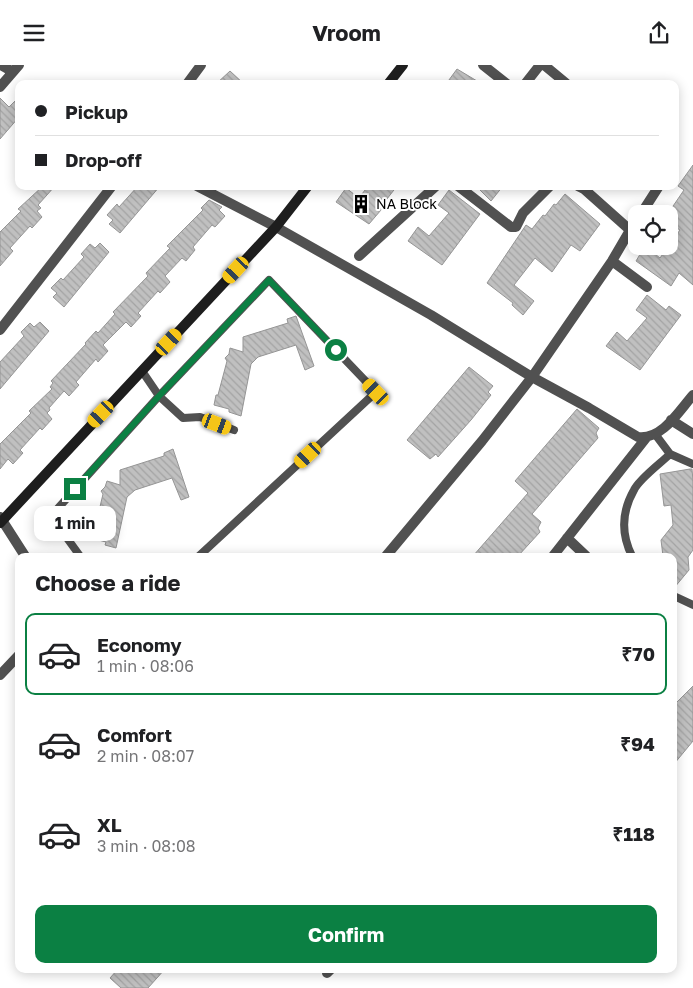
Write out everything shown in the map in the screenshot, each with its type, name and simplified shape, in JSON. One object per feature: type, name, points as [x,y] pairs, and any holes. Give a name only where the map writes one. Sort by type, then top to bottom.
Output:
[{"type":"street","points":[[0,87],[16,69],[1,65]]},
{"type":"street","points":[[190,80],[201,65]]},
{"type":"street","points":[[391,80],[403,65]]},
{"type":"street","points":[[483,65],[502,80]]},
{"type":"street","points":[[528,80],[540,65]]},
{"type":"street","points":[[544,65],[562,80]]},
{"type":"street","points":[[0,331],[109,190]]},
{"type":"street","points":[[205,190],[276,227],[638,437],[651,436]]},
{"type":"street","points":[[22,553],[1,520],[276,227],[305,190]]},
{"type":"street","points":[[359,256],[432,190]]},
{"type":"street","points":[[463,190],[511,227],[516,227],[523,213],[546,190]]},
{"type":"street","points":[[585,190],[628,228]]},
{"type":"street","points":[[646,205],[656,190]]},
{"type":"street","points":[[389,553],[482,441],[532,377],[612,261],[628,233]]},
{"type":"street","points":[[612,261],[647,287]]},
{"type":"street","points":[[555,553],[651,436],[671,420],[693,395]]},
{"type":"street","points":[[671,420],[693,434]]},
{"type":"street","points":[[567,538],[583,553]]},
{"type":"street","points":[[0,675],[15,659]]},
{"type":"lane","points":[[78,553],[51,516],[159,396],[269,280],[376,392],[201,553]]},
{"type":"lane","points":[[142,371],[159,396],[183,418],[200,417],[234,430]]},
{"type":"lane","points":[[651,436],[670,454],[693,464]]},
{"type":"lane","points":[[631,553],[624,537],[624,520],[634,488],[670,454]]},
{"type":"lane","points":[[677,597],[693,605]]},
{"type":"building","points":[[457,69],[475,80],[449,80]]},
{"type":"building","points":[[230,71],[240,80],[220,80]]},
{"type":"building","points":[[0,98],[9,107],[15,101],[15,122],[0,139]]},
{"type":"building","points":[[693,165],[693,285],[679,273],[671,286],[636,261],[640,255],[656,255],[660,258],[662,255],[678,255],[678,233],[680,230],[678,229],[678,205],[674,205],[684,190],[679,187]]},
{"type":"building","points":[[39,190],[51,190],[38,205],[41,208],[37,211],[42,217],[32,228],[30,226],[10,248],[13,251],[0,266],[0,232],[21,211],[18,209]]},
{"type":"building","points":[[134,190],[157,190],[120,233],[109,224],[113,220],[107,215],[117,204],[119,207]]},
{"type":"building","name":"NA Block","points":[[345,190],[349,190],[359,198],[365,190],[394,190],[369,224],[336,202]]},
{"type":"building","points":[[449,190],[480,214],[442,265],[408,241],[418,227],[429,236],[449,213],[438,205]]},
{"type":"building","points":[[480,190],[500,190],[491,201]]},
{"type":"building","points":[[565,194],[600,224],[580,251],[571,245],[552,272],[535,258],[514,285],[534,301],[523,315],[512,305],[513,303],[487,283],[526,225],[532,229],[543,215],[545,216]]},
{"type":"building","points":[[209,200],[222,207],[219,210],[225,216],[215,227],[212,225],[193,247],[195,250],[186,261],[182,258],[165,276],[170,282],[160,293],[158,291],[138,313],[141,316],[131,327],[126,322],[103,345],[108,351],[98,362],[96,359],[76,382],[79,385],[69,396],[64,391],[49,408],[50,410],[47,413],[52,419],[42,430],[40,428],[20,450],[23,453],[13,464],[8,459],[0,469],[0,444],[31,413],[29,411],[52,389],[50,387],[53,383],[51,381],[96,331],[98,333],[115,314],[113,312],[148,276],[146,273],[170,248],[167,246],[203,210],[201,208]]},
{"type":"building","points":[[100,243],[109,252],[64,307],[53,297],[57,293],[51,288],[61,278],[63,280],[84,257],[81,254],[90,244],[95,248]]},
{"type":"building","points":[[647,295],[666,310],[669,306],[681,315],[640,370],[606,346],[617,332],[627,341],[647,318],[636,310]]},
{"type":"building","points":[[296,316],[314,366],[305,370],[296,345],[258,357],[251,364],[241,416],[229,412],[229,409],[214,405],[227,361],[225,358],[229,354],[230,348],[243,352],[243,337],[288,323],[287,319]]},
{"type":"building","points":[[40,322],[49,331],[0,389],[0,362],[24,336],[21,332],[30,323],[34,327]]},
{"type":"building","points":[[469,367],[493,386],[488,392],[491,395],[438,457],[436,454],[430,459],[407,440]]},
{"type":"building","points":[[577,409],[599,428],[596,433],[598,438],[532,514],[541,522],[538,528],[540,532],[521,553],[476,553],[528,493],[515,481]]},
{"type":"building","points":[[173,449],[189,497],[181,500],[172,478],[135,490],[127,497],[116,548],[105,545],[106,542],[91,538],[103,494],[101,491],[107,481],[120,485],[120,470],[164,456],[164,453]]},
{"type":"building","points":[[692,469],[693,550],[688,557],[689,570],[677,584],[677,553],[663,553],[661,540],[673,525],[671,505],[664,506],[660,474]]},
{"type":"building","points":[[693,686],[693,741],[677,760],[677,702]]},
{"type":"building","points":[[114,973],[161,973],[148,988],[121,988],[110,978]]},
{"type":"place","name":"NA Block","points":[[361,204]]},
{"type":"route","points":[[75,489],[159,396],[269,280],[336,350]]}]
